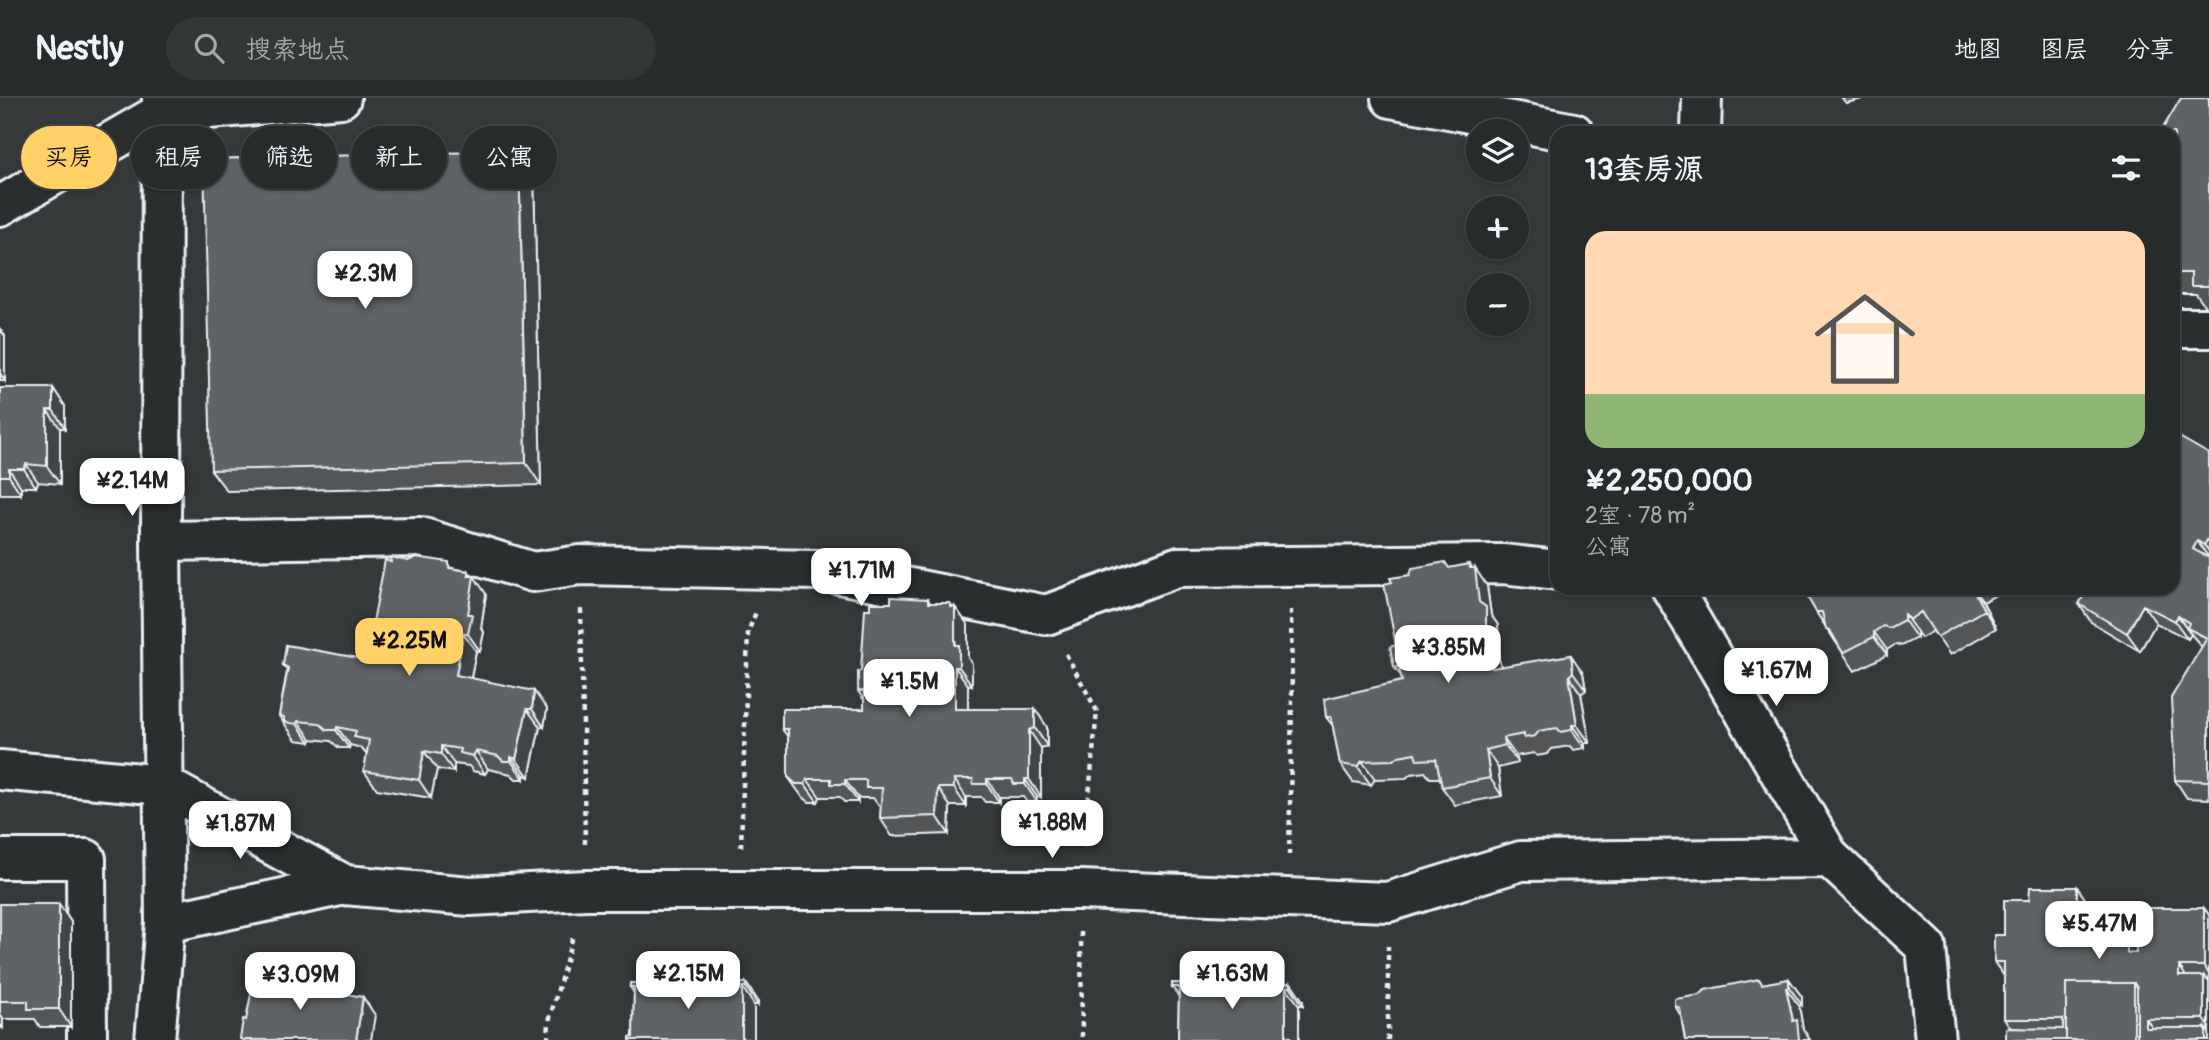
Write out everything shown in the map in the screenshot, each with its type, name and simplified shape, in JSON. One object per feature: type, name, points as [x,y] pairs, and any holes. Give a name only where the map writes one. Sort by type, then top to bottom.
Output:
[{"type":"street","points":[[0,206],[162,105],[341,98]]},
{"type":"street","points":[[1391,98],[1550,128]]},
{"type":"street","points":[[1701,126],[1702,98]]},
{"type":"street","points":[[155,1040],[165,923],[162,105]]},
{"type":"street","points":[[2180,328],[2209,328]]},
{"type":"street","points":[[162,541],[420,537],[533,572],[580,565],[819,570],[1046,615],[1177,567],[1502,564],[1550,569]]},
{"type":"street","points":[[1676,595],[1830,858],[1927,947],[1935,1040]]},
{"type":"street","points":[[0,770],[163,785],[345,885]]},
{"type":"street","points":[[165,923],[345,885],[470,896],[586,890],[1080,890],[1388,902],[1521,861],[1830,858]]},
{"type":"street","points":[[0,859],[86,859],[87,1040]]},
{"type":"path","points":[[548,1040],[549,1021],[586,890],[580,565]]},
{"type":"path","points":[[1288,898],[1292,701],[1290,566]]},
{"type":"path","points":[[740,890],[748,632],[775,569]]},
{"type":"path","points":[[1046,615],[1097,711],[1080,890],[1082,1040]]},
{"type":"path","points":[[1388,902],[1388,1040]]},
{"type":"building","points":[[2181,98],[2209,98],[2209,286],[2191,286],[2191,273],[2180,273],[2180,126],[2164,126]]},
{"type":"building","points":[[461,152],[461,189],[520,189],[526,463],[211,470],[205,189],[227,189],[227,158],[241,158],[241,189],[337,189],[337,156],[351,155],[351,189],[447,189],[447,153]]},
{"type":"building","points":[[0,388],[53,388],[53,410],[47,410],[47,466],[26,464],[24,469],[9,469],[9,476],[0,476]]},
{"type":"building","points":[[2180,437],[2209,454],[2209,537],[2204,545],[2197,541],[2193,549],[2209,558],[2209,781],[2175,780],[2171,698],[2207,638],[2187,628],[2189,623],[2178,616],[2175,621],[2143,605],[2127,633],[2079,604],[2084,595],[2180,595]]},
{"type":"building","points":[[391,557],[408,561],[416,557],[449,562],[449,568],[468,571],[468,576],[474,576],[468,614],[472,614],[468,634],[463,634],[456,675],[534,691],[532,709],[527,709],[516,759],[511,757],[511,761],[503,761],[498,756],[476,751],[473,756],[460,753],[460,749],[441,746],[441,754],[424,751],[419,780],[364,771],[369,740],[354,737],[356,731],[337,727],[336,730],[327,730],[319,723],[284,722],[284,717],[279,716],[288,668],[283,665],[286,645],[364,659],[368,622],[373,622],[385,560],[391,562]]},
{"type":"building","points":[[1445,562],[1449,568],[1469,564],[1470,568],[1475,568],[1479,602],[1486,607],[1486,641],[1492,668],[1571,655],[1573,672],[1569,676],[1577,725],[1572,725],[1572,730],[1561,732],[1557,728],[1539,731],[1535,736],[1524,738],[1524,734],[1503,738],[1505,745],[1486,750],[1490,778],[1442,787],[1436,759],[1417,760],[1415,753],[1399,756],[1394,760],[1362,761],[1358,767],[1340,764],[1331,717],[1326,717],[1324,699],[1402,681],[1399,667],[1394,667],[1390,647],[1396,645],[1384,584],[1392,582],[1390,578],[1410,575],[1412,568]]},
{"type":"building","points":[[1813,595],[1976,595],[1984,610],[1937,637],[1921,612],[1909,620],[1904,614],[1904,620],[1889,628],[1883,626],[1874,632],[1874,637],[1843,653],[1830,630],[1826,629],[1822,612],[1816,612],[1808,598]]},
{"type":"building","points":[[891,597],[928,599],[928,603],[950,603],[950,607],[955,607],[955,645],[959,645],[959,667],[955,667],[955,709],[1035,709],[1035,728],[1029,730],[1029,779],[1025,779],[1025,784],[1014,784],[1012,779],[987,779],[987,784],[973,784],[973,779],[954,779],[954,788],[938,788],[937,816],[880,818],[882,788],[866,788],[866,780],[845,780],[845,784],[831,784],[831,779],[807,779],[805,784],[796,784],[788,777],[788,729],[782,729],[782,709],[864,709],[864,691],[858,691],[858,671],[861,671],[865,609],[870,609],[870,603],[891,603]]},
{"type":"building","points":[[2030,887],[2077,887],[2077,907],[2127,908],[2127,953],[2136,953],[2137,908],[2204,908],[2204,966],[2179,966],[2179,976],[2204,976],[2204,1019],[2146,1019],[2146,1028],[2206,1028],[2206,1040],[2137,1040],[2137,988],[2134,983],[2066,983],[2066,1040],[2006,1040],[2006,1028],[2063,1029],[2063,1019],[2004,1019],[2004,962],[1994,962],[1994,935],[2004,935],[2004,900],[2029,900]]},
{"type":"building","points":[[0,904],[59,904],[59,1009],[28,1009],[28,1001],[0,1001]]},
{"type":"building","points":[[254,978],[281,983],[282,978],[337,987],[336,992],[363,997],[356,1040],[240,1039]]},
{"type":"building","points":[[1759,979],[1762,984],[1789,979],[1789,987],[1786,988],[1793,1021],[1797,1020],[1799,1040],[1685,1040],[1680,1008],[1675,1006],[1675,999]]},
{"type":"building","points":[[630,983],[746,983],[746,987],[742,987],[742,1039],[748,1040],[630,1040],[630,1037],[633,1037],[634,987],[630,987]]},
{"type":"building","points":[[1172,983],[1291,983],[1291,987],[1286,987],[1286,1037],[1291,1037],[1291,1040],[1178,1040],[1179,987],[1172,987]]},
{"type":"building","points":[[2066,983],[2134,983],[2134,1040],[2066,1040]]}]
